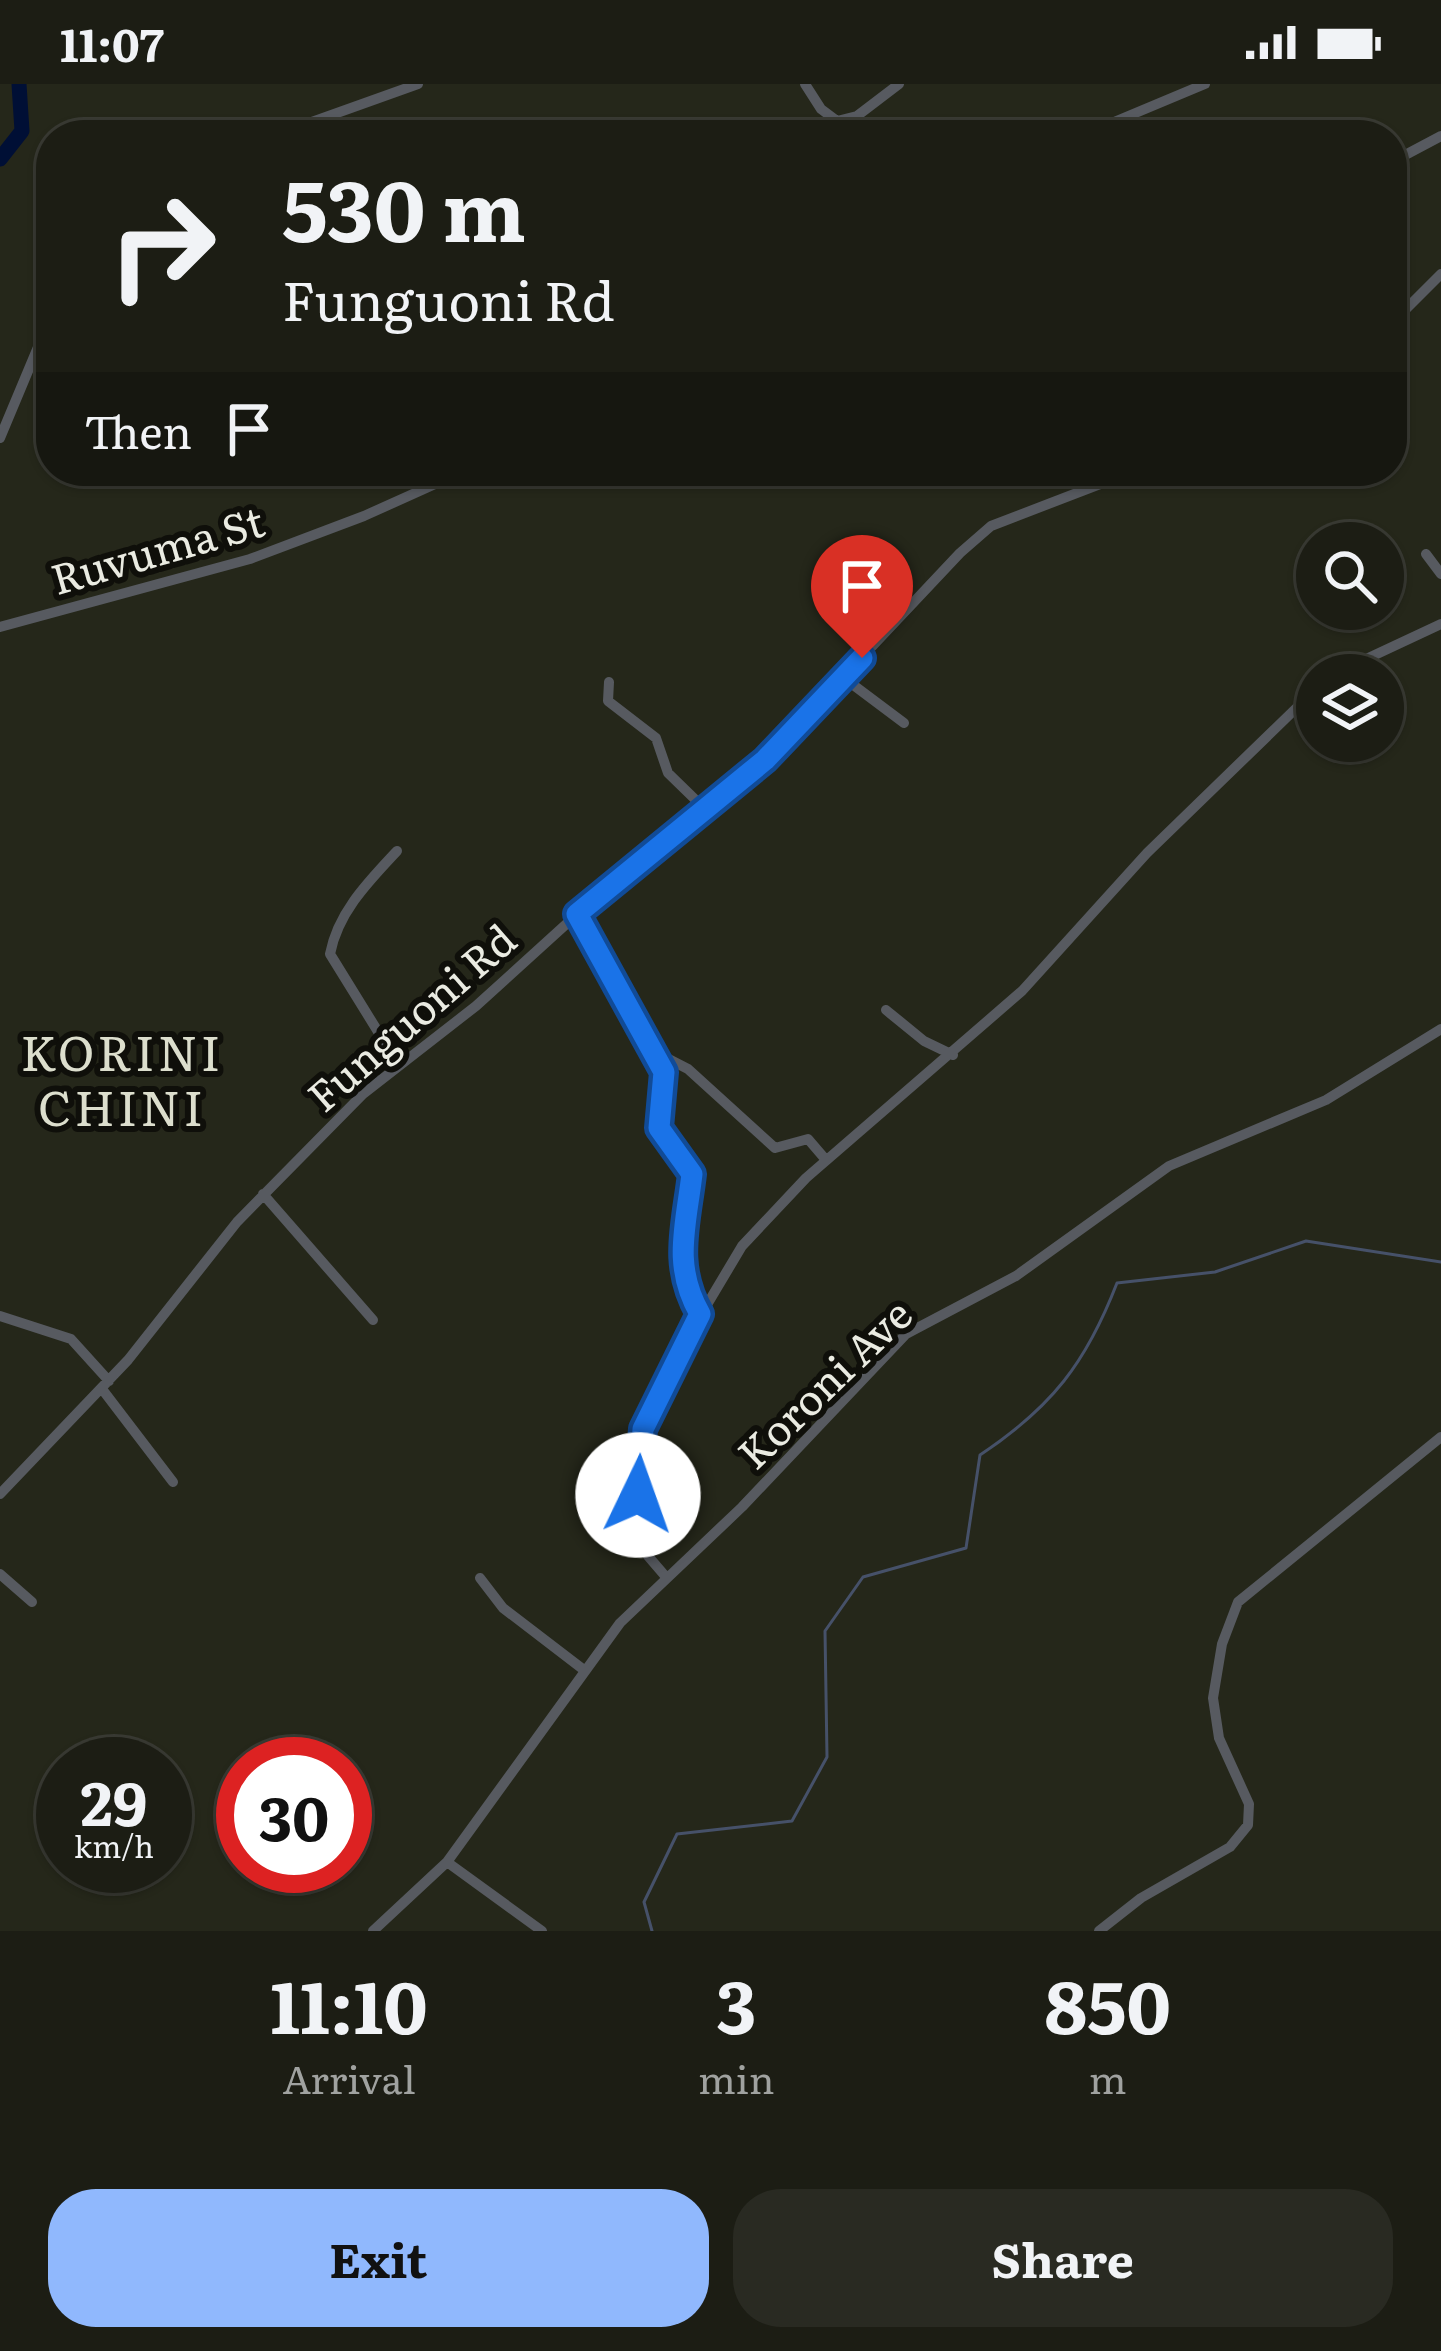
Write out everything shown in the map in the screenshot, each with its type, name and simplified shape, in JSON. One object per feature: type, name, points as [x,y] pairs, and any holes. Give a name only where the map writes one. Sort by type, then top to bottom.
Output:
[{"type":"street","points":[[317,120],[418,84]]},
{"type":"street","points":[[805,84],[821,110],[836,120]]},
{"type":"street","points":[[841,120],[857,116],[898,84]]},
{"type":"street","points":[[1118,120],[1205,84]]},
{"type":"street","points":[[1407,153],[1441,136]]},
{"type":"street","points":[[1407,308],[1441,274]]},
{"type":"street","points":[[0,438],[36,352]]},
{"type":"street","name":"Ruvuma St","points":[[0,627],[250,559],[431,486]]},
{"type":"street","name":"Funguoni Rd","points":[[0,1494],[105,1385],[263,1194],[398,1064],[476,1006],[577,914],[765,760],[991,526],[1095,486]]},
{"type":"street","points":[[1426,554],[1441,574]]},
{"type":"street","points":[[1377,654],[1441,624]]},
{"type":"street","points":[[844,678],[904,723]]},
{"type":"street","points":[[610,682],[608,700],[656,738],[668,773],[706,810]]},
{"type":"street","points":[[666,1577],[648,1556],[643,1534],[640,1438],[700,1314],[750,1237],[826,1160],[1022,991],[1147,853],[1296,708]]},
{"type":"street","points":[[397,851],[362,888],[330,954],[398,1064]]},
{"type":"street","points":[[577,914],[666,1079],[659,1128],[691,1170],[681,1260],[684,1283],[700,1314]]},
{"type":"street","points":[[886,1010],[924,1041],[953,1054]]},
{"type":"street","name":"Koroni Ave","points":[[373,1931],[447,1862],[584,1670],[666,1577],[742,1507],[906,1334],[1016,1276],[1169,1166],[1326,1100],[1441,1029]]},
{"type":"street","points":[[652,1050],[688,1069],[775,1148],[812,1140],[826,1160]]},
{"type":"street","points":[[263,1194],[373,1320]]},
{"type":"street","points":[[0,1316],[70,1339],[173,1482]]},
{"type":"street","points":[[1099,1931],[1142,1898],[1231,1847],[1248,1826],[1249,1804],[1219,1738],[1214,1698],[1222,1644],[1238,1602],[1332,1531],[1390,1474],[1441,1436]]},
{"type":"street","points":[[0,1574],[32,1602]]},
{"type":"street","points":[[480,1577],[503,1608],[584,1670]]},
{"type":"street","points":[[447,1862],[542,1931]]},
{"type":"waterway","points":[[0,159],[22,131],[19,84]]},
{"type":"waterway","points":[[652,1931],[644,1902],[677,1834],[792,1821],[827,1757],[825,1631],[863,1577],[966,1548],[980,1455],[1027,1419],[1064,1381],[1093,1337],[1117,1283],[1215,1272],[1306,1241],[1441,1262]]},
{"type":"district","name":"KORINI CHINI","points":[[122,1078]]},
{"type":"route","points":[[638,1495],[643,1429],[700,1314],[684,1283],[681,1260],[684,1206],[692,1174],[659,1128],[664,1072],[577,914],[765,760],[862,658]]}]
